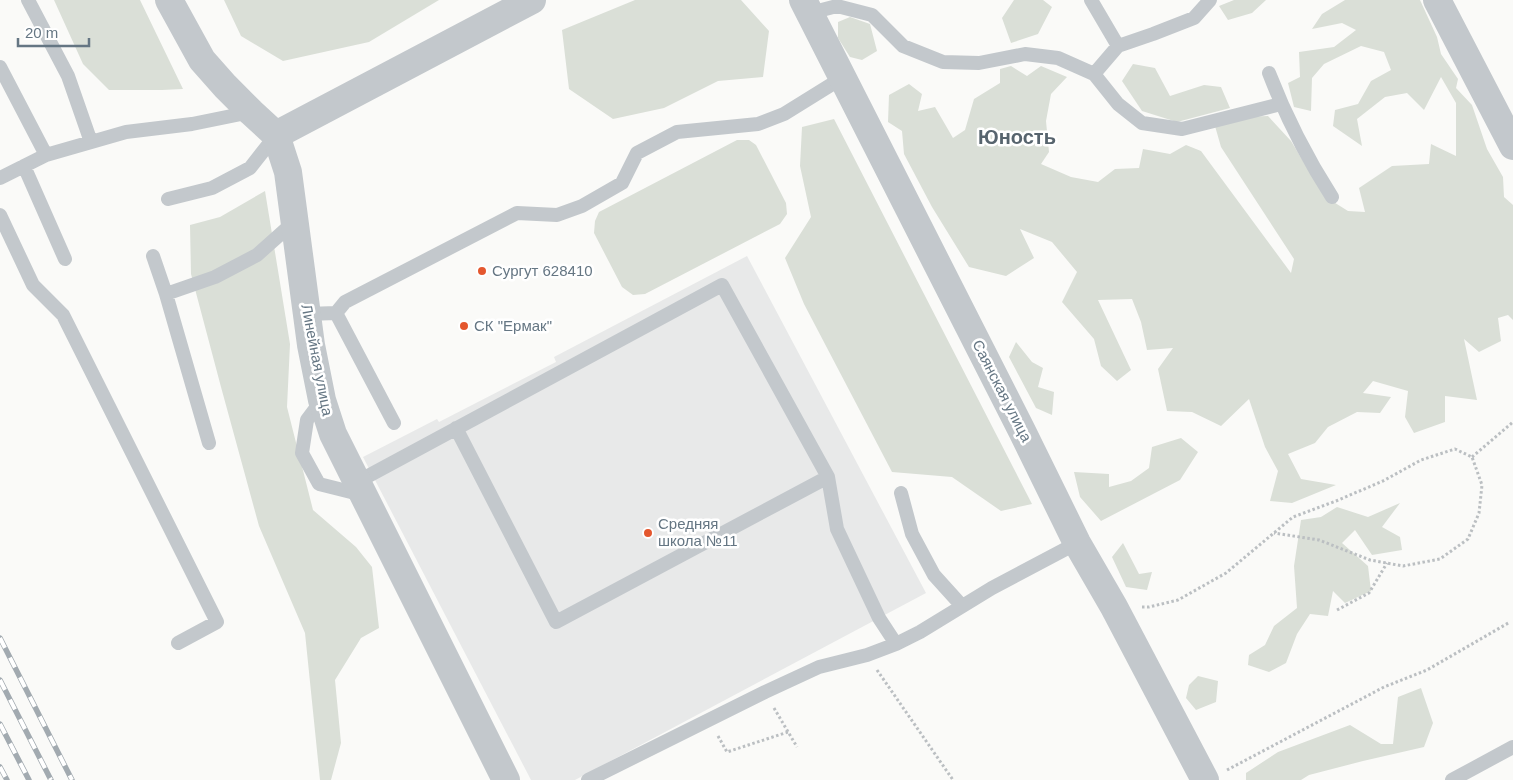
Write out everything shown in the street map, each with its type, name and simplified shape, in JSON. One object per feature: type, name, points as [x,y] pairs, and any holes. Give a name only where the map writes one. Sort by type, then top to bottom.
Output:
[{"type":"street","name":"Линейная улица","points":[[169,0],[202,60],[225,86],[276,135],[288,172],[311,345],[322,400],[333,434],[506,780]]},
{"type":"street","points":[[276,135],[532,0]]},
{"type":"street","points":[[1438,0],[1513,146]]},
{"type":"street","name":"Саянская улица","points":[[807,7],[1077,543],[1215,775]]},
{"type":"lane","points":[[28,0],[68,76],[91,142]]},
{"type":"lane","points":[[837,6],[854,0]]},
{"type":"lane","points":[[1091,0],[1118,46]]},
{"type":"lane","points":[[1094,74],[1118,46],[1194,18],[1210,0]]},
{"type":"lane","points":[[807,7],[837,6],[872,15],[903,46],[942,62],[979,63],[1025,54],[1058,58],[1094,74],[1118,104],[1142,123],[1182,129],[1281,104]]},
{"type":"lane","points":[[0,67],[46,155]]},
{"type":"lane","points":[[1269,73],[1281,104],[1311,165],[1332,197]]},
{"type":"lane","points":[[306,314],[336,313],[345,302],[517,213],[557,215],[582,206],[622,182],[637,153],[677,132],[758,124],[784,114],[842,78]]},
{"type":"lane","points":[[0,178],[46,155],[126,132],[192,124],[251,112]]},
{"type":"lane","points":[[168,199],[212,188],[250,168],[276,135]]},
{"type":"lane","points":[[24,166],[65,259]]},
{"type":"lane","points":[[0,215],[33,285],[63,315],[217,622],[178,643]]},
{"type":"lane","points":[[166,294],[215,277],[257,255],[294,222]]},
{"type":"lane","points":[[152,256],[166,294],[209,443]]},
{"type":"lane","points":[[322,400],[306,420],[302,453],[319,484],[360,489],[456,428],[722,284],[828,477],[837,529],[879,618],[896,644]]},
{"type":"lane","points":[[336,313],[394,423]]},
{"type":"lane","points":[[456,428],[556,622],[828,477]]},
{"type":"lane","points":[[901,493],[912,534],[929,567],[962,606]]},
{"type":"lane","points":[[588,780],[819,667],[896,644],[920,632],[992,588],[1077,543]]},
{"type":"lane","points":[[1452,780],[1513,747]]},
{"type":"path","points":[[1472,457],[1512,422]]},
{"type":"path","points":[[1114,606],[1149,607],[1178,600],[1226,573],[1293,517],[1382,481],[1420,460],[1455,449],[1472,457],[1482,485],[1479,513],[1468,539],[1440,559],[1403,566],[1370,560],[1319,540],[1274,533]]},
{"type":"path","points":[[1337,610],[1369,593],[1387,563]]},
{"type":"path","points":[[1215,775],[1384,687],[1428,670],[1510,622]]},
{"type":"path","points":[[867,654],[953,780]]},
{"type":"path","points":[[765,692],[797,747]]},
{"type":"path","points":[[709,720],[728,752],[788,732]]},
{"type":"shaded area","points":[[54,0],[140,0],[183,89],[109,90],[83,64]]},
{"type":"shaded area","points":[[224,0],[439,0],[369,42],[283,61],[241,36]]},
{"type":"shaded area","points":[[635,0],[741,0],[769,31],[763,77],[718,81],[664,108],[613,119],[569,89],[562,30]]},
{"type":"shaded area","points":[[1014,0],[1043,0],[1052,7],[1038,34],[1011,43],[1002,18]]},
{"type":"shaded area","points":[[1234,0],[1266,0],[1252,13],[1228,20],[1219,6]]},
{"type":"shaded area","points":[[1345,0],[1420,0],[1437,37],[1441,54],[1458,79],[1456,88],[1472,105],[1487,149],[1503,177],[1504,197],[1513,205],[1513,320],[1508,315],[1498,318],[1501,341],[1479,352],[1464,339],[1477,400],[1445,396],[1445,422],[1414,433],[1405,417],[1408,391],[1373,381],[1363,393],[1391,397],[1380,413],[1357,412],[1328,427],[1315,443],[1288,454],[1301,479],[1336,485],[1292,503],[1270,501],[1278,471],[1265,447],[1249,399],[1221,426],[1192,412],[1167,411],[1158,369],[1173,348],[1147,350],[1141,322],[1132,299],[1098,300],[1131,370],[1117,381],[1101,366],[1094,339],[1062,302],[1077,272],[1052,242],[1020,229],[1034,258],[1006,276],[969,267],[932,207],[904,154],[902,131],[888,122],[889,95],[909,84],[922,94],[918,111],[935,107],[953,138],[965,130],[974,99],[1000,83],[1000,69],[1011,66],[1027,76],[1041,66],[1067,77],[1051,94],[1046,121],[1049,152],[1041,164],[1071,177],[1098,182],[1115,169],[1139,168],[1143,149],[1170,154],[1186,145],[1201,151],[1291,273],[1294,259],[1221,147],[1215,126],[1242,117],[1268,116],[1291,141],[1324,196],[1348,211],[1365,212],[1359,188],[1392,166],[1429,164],[1431,144],[1456,156],[1456,103],[1441,77],[1424,110],[1407,93],[1385,97],[1357,119],[1362,146],[1333,126],[1335,110],[1358,104],[1371,81],[1391,70],[1384,52],[1361,46],[1324,64],[1312,78],[1311,111],[1294,107],[1288,83],[1300,77],[1299,52],[1334,47],[1356,30],[1342,23],[1312,29],[1322,14]]},
{"type":"shaded area","points":[[850,17],[870,24],[877,51],[862,60],[850,57],[838,38],[838,22]]},
{"type":"shaded area","points":[[1133,64],[1155,68],[1170,96],[1204,85],[1221,87],[1230,108],[1177,122],[1142,111],[1122,81]]},
{"type":"shaded area","points":[[834,119],[1032,504],[1001,511],[952,477],[892,472],[804,304],[785,258],[811,217],[800,166],[802,127]]},
{"type":"shaded area","points":[[737,140],[749,140],[756,145],[786,203],[787,214],[780,224],[645,294],[633,295],[622,287],[594,233],[595,221],[599,212]]},
{"type":"shaded area","points":[[265,191],[290,344],[287,407],[313,510],[356,547],[372,567],[379,628],[361,638],[335,680],[341,743],[331,780],[320,780],[305,633],[259,526],[191,274],[190,225],[220,217]]},
{"type":"shaded area","name":"Средняя школа №11","points":[[747,256],[926,593],[575,780],[531,780],[363,457],[437,419],[439,422],[556,362],[554,357]]},
{"type":"shaded area","points":[[1016,342],[1032,362],[1043,368],[1038,387],[1054,392],[1052,415],[1036,408],[1009,357]]},
{"type":"shaded area","points":[[1181,438],[1198,452],[1180,480],[1101,521],[1080,497],[1074,472],[1109,474],[1109,487],[1131,481],[1149,468],[1152,447]]},
{"type":"shaded area","points":[[1400,503],[1382,527],[1400,537],[1402,550],[1372,555],[1355,530],[1342,543],[1368,566],[1371,591],[1345,603],[1333,591],[1328,616],[1310,614],[1297,634],[1286,663],[1269,672],[1248,665],[1249,655],[1265,645],[1274,626],[1297,608],[1294,566],[1301,520],[1321,517],[1337,507],[1368,517]]},
{"type":"shaded area","points":[[1123,543],[1139,574],[1152,572],[1147,590],[1126,587],[1112,557]]},
{"type":"shaded area","points":[[1198,676],[1218,681],[1216,702],[1196,710],[1186,698],[1189,685]]},
{"type":"shaded area","points":[[1421,688],[1433,723],[1424,747],[1309,775],[1301,780],[1246,780],[1246,773],[1278,752],[1350,725],[1381,744],[1393,744],[1398,697]]},
{"type":"railway","points":[[0,638],[72,780]]},
{"type":"railway","points":[[0,680],[51,780]]},
{"type":"railway","points":[[0,724],[29,780]]},
{"type":"railway","points":[[0,767],[7,780]]},
{"type":"place","name":"Сургут 628410","points":[[482,271]]},
{"type":"place","name":"СК \"Ермак\"","points":[[464,326]]},
{"type":"place","name":"Средняя школа №11","points":[[648,533]]},
{"type":"district","name":"Юность","points":[[1017,137]]}]
